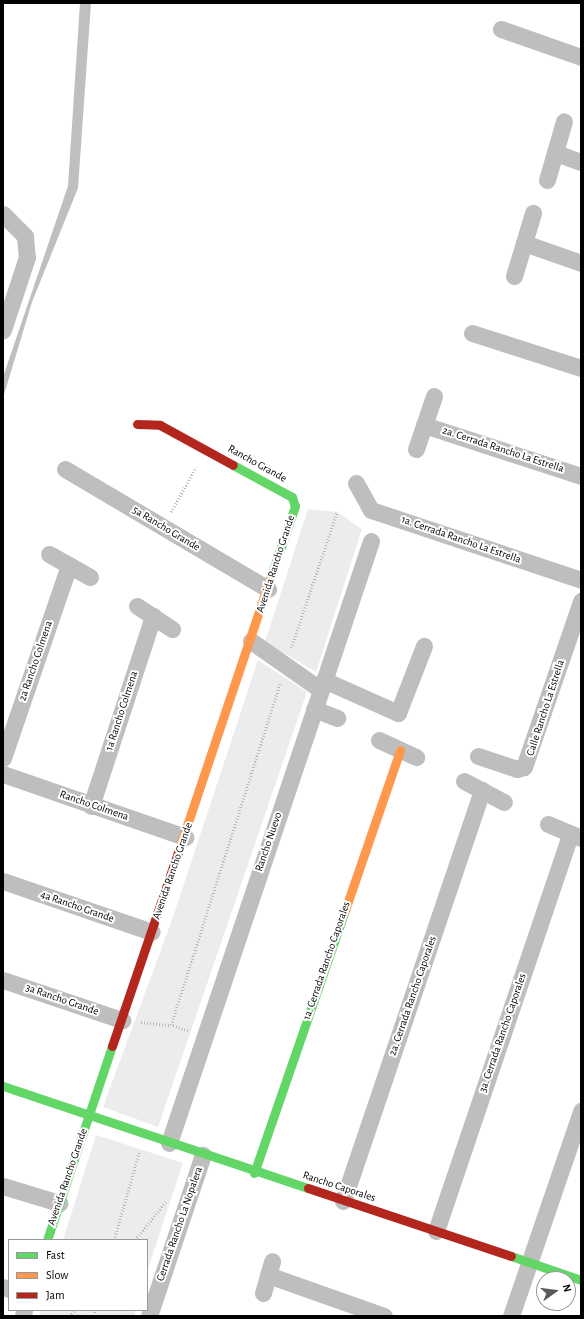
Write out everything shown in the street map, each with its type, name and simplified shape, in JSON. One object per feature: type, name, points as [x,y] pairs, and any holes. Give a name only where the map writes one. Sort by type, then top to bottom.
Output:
[{"type":"street","points":[[501,29],[581,56]]},
{"type":"street","points":[[547,180],[556,153],[564,120]]},
{"type":"street","points":[[556,153],[581,162]]},
{"type":"street","points":[[514,276],[533,213]]},
{"type":"street","points":[[3,214],[25,236],[27,257],[3,330]]},
{"type":"street","points":[[524,244],[581,263]]},
{"type":"street","points":[[472,333],[581,368]]},
{"type":"street","points":[[416,449],[434,396]]},
{"type":"street","name":"Rancho Grande","points":[[137,424],[160,425],[295,500]]},
{"type":"street","name":"2a. Cerrada Rancho La Estrella","points":[[424,425],[581,476]]},
{"type":"street","name":"5a Rancho Grande","points":[[65,469],[268,589]]},
{"type":"street","name":"1a. Cerrada Rancho La Estrella","points":[[356,483],[371,510],[581,580]]},
{"type":"street","name":"Avenida Rancho Grande","points":[[47,1239],[251,641],[295,500]]},
{"type":"street","name":"Rancho Nuevo","points":[[168,1143],[371,542]]},
{"type":"street","points":[[50,554],[90,577]]},
{"type":"street","name":"2a Rancho Colmena","points":[[3,758],[69,565]]},
{"type":"street","name":"Calle Rancho La Estrella","points":[[478,756],[517,769],[524,767],[581,601]]},
{"type":"street","points":[[137,606],[172,629]]},
{"type":"street","name":"1a Rancho Colmena","points":[[91,806],[153,616]]},
{"type":"street","points":[[251,641],[322,685],[398,713],[424,646]]},
{"type":"street","points":[[314,709],[336,718]]},
{"type":"street","points":[[379,740],[416,757]]},
{"type":"street","name":"1a. Cerrada Rancho Caporales","points":[[254,1173],[400,750]]},
{"type":"street","name":"Rancho Colmena","points":[[3,774],[91,806],[185,837]]},
{"type":"street","points":[[464,781],[504,802]]},
{"type":"street","name":"2a. Cerrada Rancho Caporales","points":[[343,1201],[482,790]]},
{"type":"street","name":"3a. Cerrada Rancho Caporales","points":[[436,1231],[575,836],[548,824]]},
{"type":"street","name":"4a Rancho Grande","points":[[3,881],[152,932]]},
{"type":"street","name":"3a Rancho Grande","points":[[3,980],[122,1020]]},
{"type":"street","name":"Rancho Caporales","points":[[3,1086],[254,1173],[436,1231],[581,1280]]},
{"type":"street","points":[[511,1316],[581,1112]]},
{"type":"street","name":"Cerrada Rancho La Nopalera","points":[[149,1316],[203,1155]]},
{"type":"street","points":[[3,1186],[59,1203]]},
{"type":"street","points":[[263,1293],[270,1268],[384,1316]]},
{"type":"path","points":[[162,527],[206,450]]},
{"type":"path","points":[[171,1025],[286,664],[337,512]]},
{"type":"path","points":[[122,1020],[171,1025],[204,1037]]},
{"type":"path","points":[[114,1239],[144,1135]]},
{"type":"shaded area","points":[[80,3],[91,3],[78,188],[32,302],[3,398],[3,377],[68,186]]},
{"type":"shaded area","points":[[308,509],[337,512],[362,529],[316,672],[265,642]]},
{"type":"shaded area","points":[[258,660],[307,692],[158,1127],[103,1107],[173,917]]},
{"type":"shaded area","points":[[96,1135],[183,1163],[148,1269],[148,1239],[63,1239]]},
{"type":"shaded area","points":[[40,1311],[135,1311],[135,1316],[40,1316]]},
{"type":"traffic: fast","points":[[233,465],[292,497],[295,506],[270,579]]},
{"type":"traffic: fast","points":[[254,1173],[344,913]]},
{"type":"traffic: fast","points":[[47,1239],[112,1046]]},
{"type":"traffic: fast","points":[[3,1086],[308,1188]]},
{"type":"traffic: fast","points":[[511,1256],[581,1280]]},
{"type":"traffic: slow","points":[[178,852],[270,579]]},
{"type":"traffic: slow","points":[[344,913],[400,750]]},
{"type":"traffic: jam","points":[[137,424],[160,425],[233,465]]},
{"type":"traffic: jam","points":[[112,1046],[178,852]]},
{"type":"traffic: jam","points":[[308,1188],[511,1256]]}]
